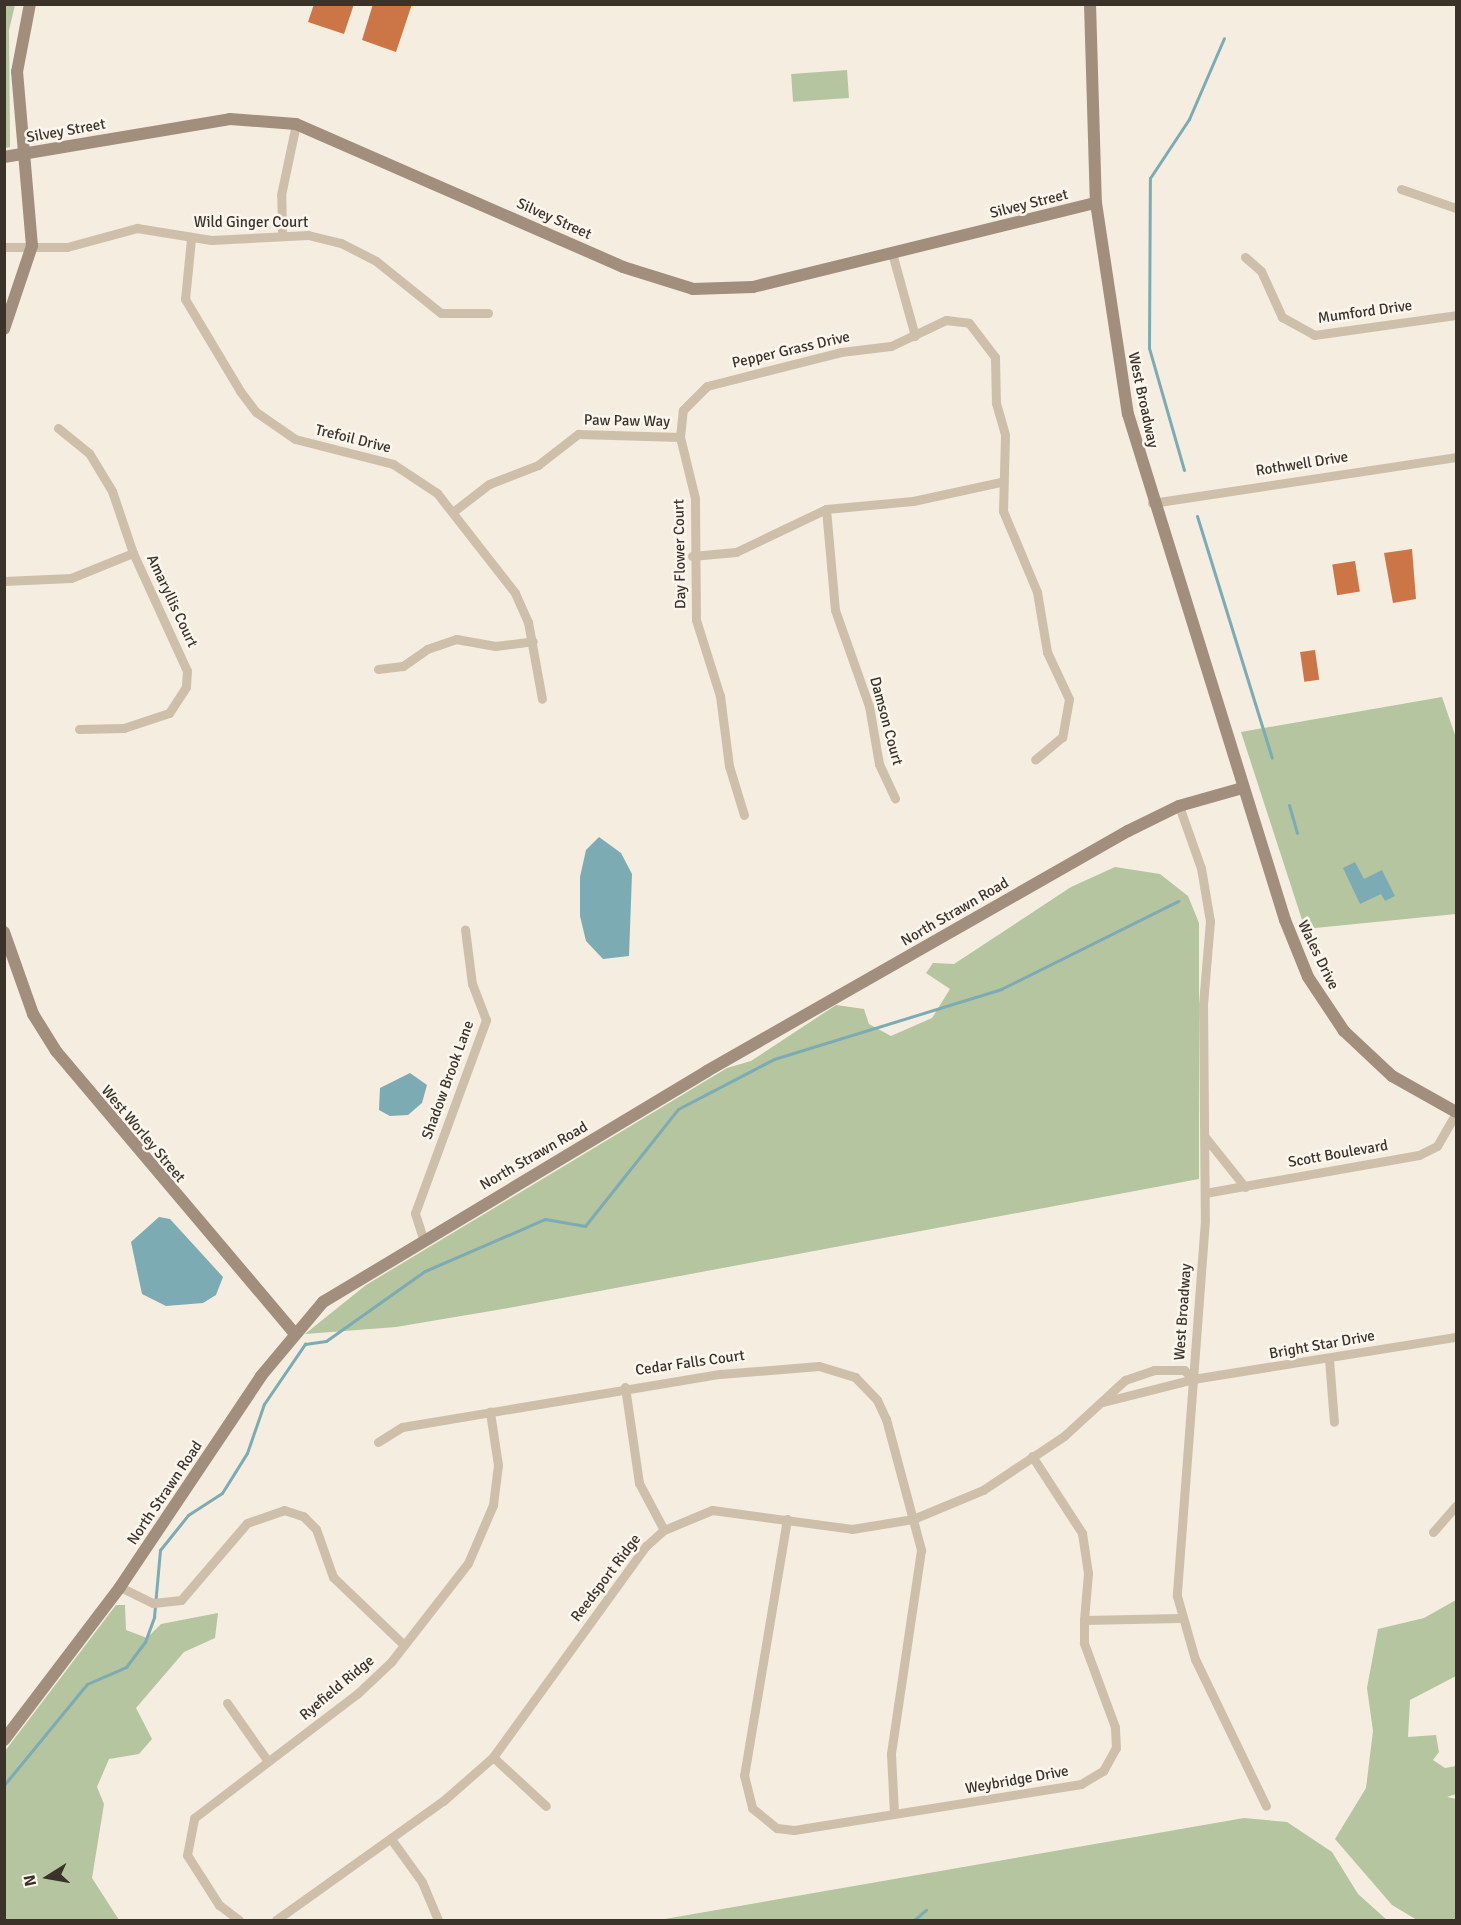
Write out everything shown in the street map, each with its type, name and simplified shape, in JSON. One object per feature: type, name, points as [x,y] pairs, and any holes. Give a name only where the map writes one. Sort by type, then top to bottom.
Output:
[{"type":"street","points":[[4,329],[32,246],[26,154],[17,72],[30,4]]},
{"type":"street","name":"West Broadway","points":[[1090,4],[1096,203],[1126,403],[1152,503],[1242,788]]},
{"type":"street","name":"Silvey Street","points":[[4,158],[230,119],[296,124],[623,267],[693,289],[753,287],[1096,203]]},
{"type":"street","points":[[282,234],[281,195],[296,124]]},
{"type":"street","points":[[1401,189],[1456,208]]},
{"type":"street","name":"Wild Ginger Court","points":[[4,247],[67,247],[137,228],[191,239],[282,234],[341,243],[393,273],[441,313],[488,313]]},
{"type":"street","name":"Trefoil Drive","points":[[191,239],[185,299],[256,412],[295,439],[393,464],[454,511],[515,593],[533,641],[542,699]]},
{"type":"street","points":[[892,253],[915,336]]},
{"type":"street","name":"Mumford Drive","points":[[1245,257],[1261,272],[1282,317],[1314,335],[1456,315]]},
{"type":"street","name":"Pepper Grass Drive","points":[[690,399],[707,386],[841,352],[891,346],[915,336],[939,321],[969,323],[995,357],[996,404],[1005,435],[1000,482]]},
{"type":"street","name":"Day Flower Court","points":[[690,399],[679,424],[695,498],[692,556],[701,647],[720,696],[729,766],[744,815]]},
{"type":"street","name":"Amaryllis Court","points":[[58,428],[100,468],[133,553],[181,654],[186,687],[169,713],[154,721],[99,732],[79,729]]},
{"type":"street","name":"Paw Paw Way","points":[[454,511],[489,484],[538,465],[578,434],[680,437]]},
{"type":"street","name":"Rothwell Drive","points":[[1152,503],[1456,457]]},
{"type":"street","points":[[692,556],[736,552],[826,509],[913,501],[1000,482],[1011,540],[1037,592],[1047,652],[1069,699],[1062,736],[1035,760]]},
{"type":"street","name":"Damson Court","points":[[826,509],[836,610],[895,799]]},
{"type":"street","points":[[4,581],[71,578],[133,553]]},
{"type":"street","points":[[378,669],[403,666],[427,649],[456,639],[495,646],[533,641]]},
{"type":"street","name":"North Strawn Road","points":[[4,1740],[120,1587],[294,1333],[323,1302],[423,1238],[1179,806],[1242,788]]},
{"type":"street","name":"Wales Drive","points":[[1242,788],[1285,920],[1327,1008],[1392,1076],[1456,1113]]},
{"type":"street","name":"West Broadway","points":[[1179,806],[1201,868],[1210,921],[1203,1005],[1205,1193],[1180,1618],[1266,1806]]},
{"type":"street","name":"Shadow Brook Lane","points":[[423,1238],[415,1213],[486,1020],[472,984],[465,929]]},
{"type":"street","name":"West Worley Street","points":[[4,932],[33,1014],[56,1051],[294,1333]]},
{"type":"street","name":"Scott Boulevard","points":[[1205,1193],[1419,1155],[1437,1146],[1456,1113]]},
{"type":"street","points":[[1204,1136],[1245,1187]]},
{"type":"street","name":"Bright Star Drive","points":[[1193,1379],[1456,1337]]},
{"type":"street","points":[[1329,1359],[1334,1422]]},
{"type":"street","name":"Cedar Falls Court","points":[[378,1442],[402,1428],[625,1387],[794,1366],[839,1370],[877,1400],[913,1520]]},
{"type":"street","name":"Reedsport Ridge","points":[[276,1920],[392,1839],[493,1757],[646,1546],[664,1530],[712,1510],[852,1529],[913,1520],[961,1502],[1032,1456],[1103,1402],[1114,1386],[1154,1370],[1184,1370],[1193,1379]]},
{"type":"street","name":"Reedsport Ridge","points":[[1103,1402],[1193,1379]]},
{"type":"street","points":[[625,1387],[639,1483],[664,1530]]},
{"type":"street","name":"Ryefield Ridge","points":[[239,1920],[205,1886],[187,1855],[194,1818],[267,1760],[357,1694],[404,1645],[468,1563],[486,1529],[498,1465],[490,1412]]},
{"type":"street","name":"Weybridge Drive","points":[[787,1519],[744,1775],[752,1808],[761,1820],[794,1830],[1081,1784],[1103,1771],[1116,1748],[1115,1727],[1084,1643],[1088,1572],[1082,1533],[1032,1456]]},
{"type":"street","points":[[1433,1532],[1456,1506]]},
{"type":"street","points":[[120,1587],[138,1599],[181,1600],[247,1523],[284,1510],[303,1516],[316,1529],[333,1577],[404,1645]]},
{"type":"street","points":[[894,1813],[891,1754],[921,1573],[913,1520]]},
{"type":"street","points":[[1084,1620],[1180,1618]]},
{"type":"street","points":[[227,1702],[267,1760]]},
{"type":"street","points":[[493,1757],[546,1806]]},
{"type":"street","points":[[392,1839],[422,1882],[438,1920]]},
{"type":"green space","points":[[5,4],[15,5],[9,30],[10,147],[5,148]]},
{"type":"green space","points":[[847,70],[849,98],[793,102],[791,74]]},
{"type":"green space","points":[[1442,697],[1456,738],[1456,914],[1305,929],[1241,732]]},
{"type":"green space","points":[[1115,867],[1160,874],[1188,896],[1199,923],[1199,1179],[514,1307],[396,1327],[305,1334],[366,1285],[727,1068],[751,1061],[836,1005],[864,1009],[869,1024],[891,1036],[932,1018],[950,989],[926,973],[933,963],[954,964],[1071,887]]},
{"type":"green space","points":[[1456,1600],[1456,1676],[1410,1700],[1408,1737],[1436,1735],[1439,1752],[1433,1760],[1445,1768],[1456,1766],[1456,1794],[1447,1797],[1456,1799],[1456,1920],[1417,1920],[1392,1905],[1335,1839],[1366,1788],[1373,1731],[1367,1688],[1378,1629],[1424,1618]]},
{"type":"green space","points":[[116,1605],[125,1605],[126,1630],[147,1638],[161,1624],[218,1613],[215,1638],[184,1652],[136,1708],[152,1739],[139,1754],[109,1759],[97,1787],[104,1804],[92,1878],[119,1920],[5,1920],[5,1751]]},
{"type":"green space","points":[[1244,1818],[1287,1822],[1332,1852],[1358,1894],[1387,1920],[659,1920]]},
{"type":"water","points":[[599,837],[621,853],[632,874],[629,956],[603,959],[586,941],[580,916],[580,877],[586,850]]},
{"type":"water","points":[[1355,862],[1364,879],[1382,870],[1395,896],[1385,901],[1381,894],[1360,904],[1343,868]]},
{"type":"water","points":[[410,1073],[427,1085],[422,1103],[408,1115],[390,1116],[379,1110],[380,1088]]},
{"type":"water","points":[[159,1217],[170,1219],[223,1277],[216,1295],[203,1303],[166,1306],[142,1294],[131,1242]]},
{"type":"building","points":[[314,4],[354,4],[344,34],[308,22]]},
{"type":"building","points":[[373,4],[412,4],[396,52],[362,40]]},
{"type":"building","points":[[1412,549],[1416,599],[1393,603],[1384,553]]},
{"type":"building","points":[[1355,561],[1360,592],[1337,595],[1332,565]]},
{"type":"building","points":[[1315,650],[1319,680],[1304,682],[1300,652]]},
{"type":"waterway","points":[[1184,470],[1149,348],[1150,178],[1189,119],[1224,38]]},
{"type":"waterway","points":[[1197,516],[1272,758]]},
{"type":"waterway","points":[[1289,805],[1297,833]]},
{"type":"waterway","points":[[4,1785],[87,1684],[126,1667],[145,1642],[154,1617],[160,1550],[188,1515],[222,1493],[247,1453],[264,1404],[305,1344],[326,1341],[425,1271],[545,1219],[585,1226],[678,1109],[774,1059],[1001,989],[1178,901]]},
{"type":"waterway","points":[[914,1920],[926,1910]]}]
